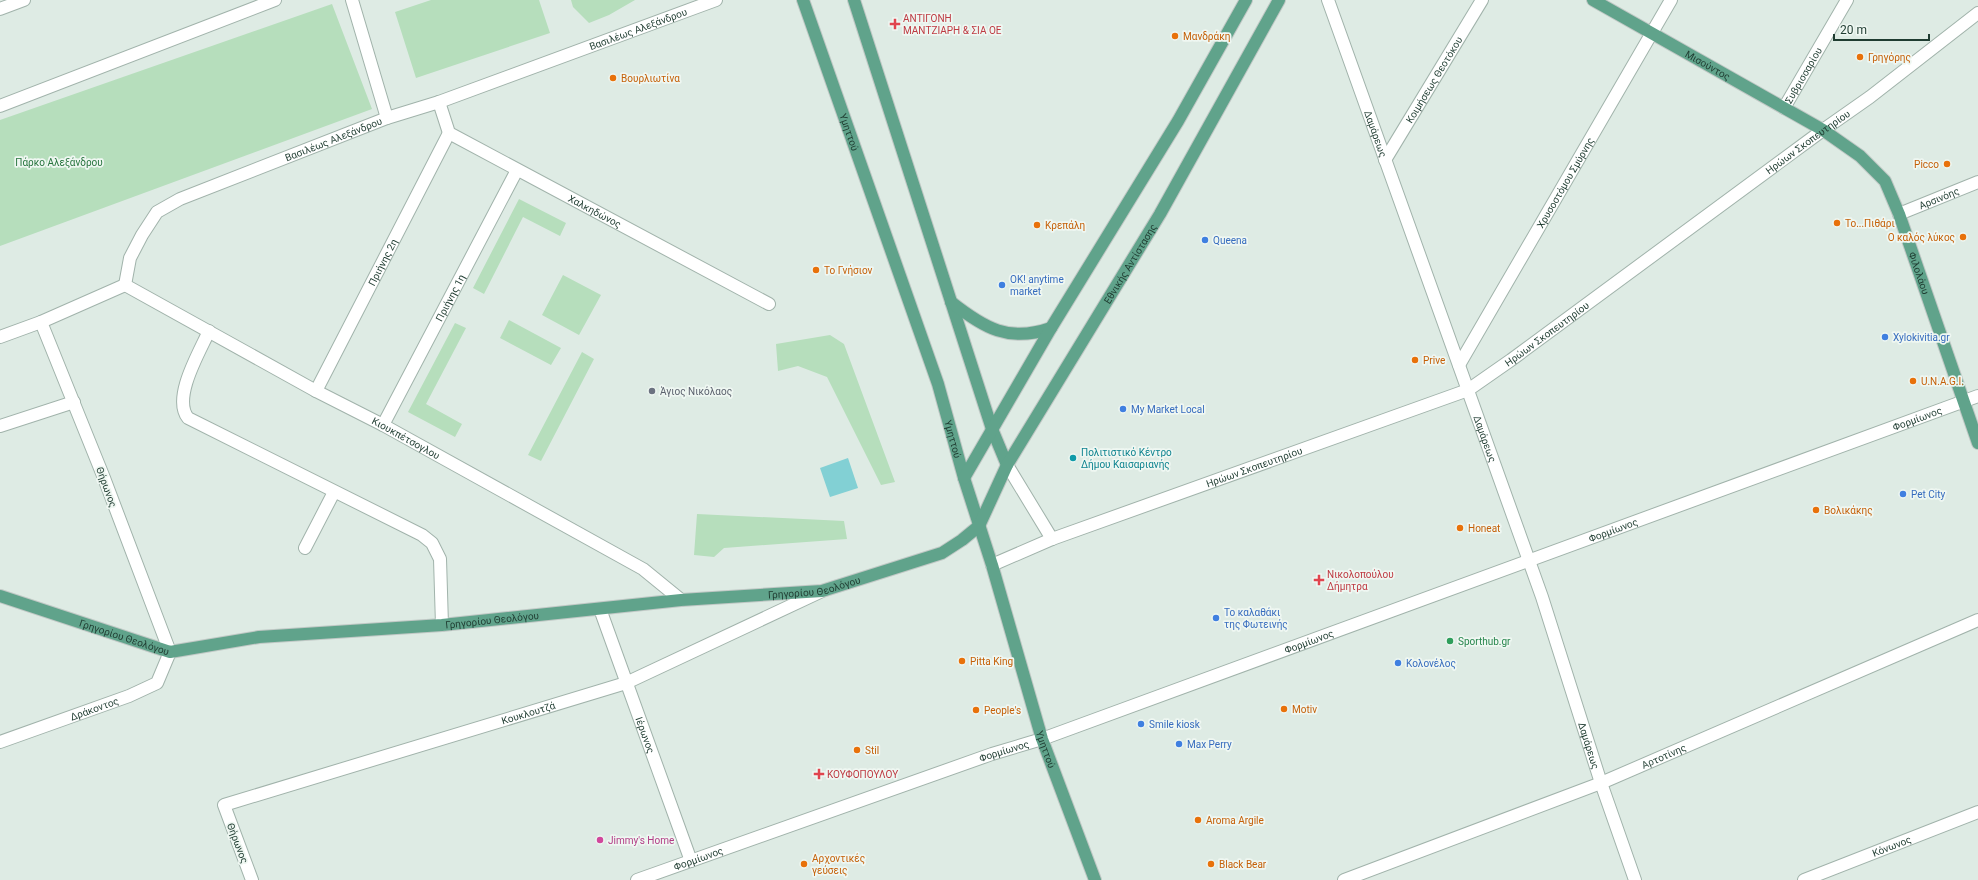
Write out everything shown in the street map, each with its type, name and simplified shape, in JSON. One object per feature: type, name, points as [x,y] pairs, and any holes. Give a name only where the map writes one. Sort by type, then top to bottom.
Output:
[{"type":"main road","name":"Υμηττού","points":[[803,0],[938,384],[964,478],[992,565],[1042,739],[1095,880]]},
{"type":"main road","points":[[854,0],[992,429],[1007,465]]},
{"type":"main road","points":[[964,478],[1052,328],[1178,121],[1246,0]]},
{"type":"main road","name":"Εθνικής Αντίστασης","points":[[979,526],[1007,465],[1160,214],[1279,0]]},
{"type":"main road","name":"Μισούντος","points":[[1593,0],[1823,130]]},
{"type":"main road","name":"Φιλολάου","points":[[1823,130],[1860,156],[1885,181],[1900,214],[1978,443]]},
{"type":"main road","points":[[951,302],[973,320],[1002,333],[1036,334],[1052,328]]},
{"type":"main road","name":"Γρηγορίου Θεολόγου","points":[[0,596],[170,652],[259,637],[442,625],[681,600],[822,591],[942,553],[962,540],[979,526]]},
{"type":"street","points":[[0,9],[24,0]]},
{"type":"street","points":[[0,106],[275,0]]},
{"type":"street","points":[[352,0],[387,118]]},
{"type":"street","name":"Βασιλέως Αλεξάνδρου","points":[[125,285],[130,258],[142,235],[157,212],[180,198],[387,118],[439,102],[716,0]]},
{"type":"street","name":"Δαμάρεως","points":[[1328,0],[1542,597],[1601,784],[1635,880]]},
{"type":"street","name":"Κοιμήσεως Θεοτόκου","points":[[1385,160],[1482,0]]},
{"type":"street","name":"Χρυσοστόμου Σμύρνης","points":[[1458,365],[1671,0]]},
{"type":"street","name":"Συβρισσαρίου","points":[[1784,108],[1847,0]]},
{"type":"street","name":"Ηρώων Σκοπευτηρίου","points":[[992,565],[1052,539],[1468,390],[1870,97],[1978,13]]},
{"type":"street","points":[[439,102],[449,133]]},
{"type":"street","name":"Χαλκηδώνος","points":[[449,133],[769,304]]},
{"type":"street","name":"Πριήνης 2η","points":[[316,391],[449,133]]},
{"type":"street","name":"Πριήνης 1η","points":[[383,425],[517,170]]},
{"type":"street","name":"Αρσινόης","points":[[1900,214],[1978,182]]},
{"type":"street","points":[[0,338],[41,322],[125,285]]},
{"type":"street","name":"Κιουκπέτσογλου","points":[[125,285],[316,391],[383,425],[643,569],[681,600]]},
{"type":"street","name":"Θήρωνος","points":[[41,322],[74,402],[170,652]]},
{"type":"street","points":[[209,332],[187,381],[182,398],[183,412],[188,418],[422,536],[432,543],[440,558],[442,625]]},
{"type":"street","name":"Φορμίωνος","points":[[637,880],[992,754],[1042,739],[1978,396]]},
{"type":"street","points":[[0,426],[74,402]]},
{"type":"street","points":[[1007,465],[1052,539]]},
{"type":"street","points":[[305,548],[334,492]]},
{"type":"street","name":"Κουκλουτζά","points":[[224,805],[626,683],[822,591]]},
{"type":"street","name":"Ιέρωνος","points":[[600,609],[691,861]]},
{"type":"street","name":"Αρτοτίνης","points":[[1344,880],[1601,784],[1978,620]]},
{"type":"street","name":"Δράκοντος","points":[[0,742],[130,696],[157,683],[170,652]]},
{"type":"street","name":"Θήρωνος","points":[[224,805],[252,880]]},
{"type":"street","name":"Κόνωνος","points":[[1804,880],[1978,812]]},
{"type":"green space","points":[[431,0],[539,0],[550,33],[416,78],[395,12]]},
{"type":"green space","points":[[571,0],[635,0],[609,15],[589,23],[573,7]]},
{"type":"green space","name":"Πάρκο Αλεξάνδρου","points":[[332,4],[372,109],[0,246],[0,120]]},
{"type":"green space","points":[[519,199],[566,223],[560,236],[523,217],[484,294],[473,288]]},
{"type":"green space","points":[[563,275],[601,295],[579,335],[542,315]]},
{"type":"green space","points":[[509,320],[561,348],[551,365],[500,338]]},
{"type":"green space","points":[[455,323],[466,328],[426,404],[462,424],[455,437],[408,412]]},
{"type":"green space","points":[[830,335],[844,344],[895,482],[881,485],[827,377],[798,366],[778,371],[776,344]]},
{"type":"green space","points":[[582,352],[594,359],[541,461],[528,455]]},
{"type":"green space","points":[[697,514],[844,521],[847,539],[724,548],[714,557],[694,555]]},
{"type":"water","points":[[848,458],[858,488],[830,497],[820,468]]},
{"type":"place","name":"ΑΝΤΙΓΟΝΗ ΜΑΝΤΖΙΑΡΗ & ΣΙΑ ΟΕ","points":[[895,24]]},
{"type":"place","name":"Μανδράκη","points":[[1175,36]]},
{"type":"place","name":"Γρηγόρης","points":[[1860,57]]},
{"type":"place","name":"Βουρλιωτίνα","points":[[613,78]]},
{"type":"place","name":"Picco","points":[[1947,164]]},
{"type":"place","name":"Το...Πιθάρι","points":[[1837,223]]},
{"type":"place","name":"Κρεπάλη","points":[[1037,225]]},
{"type":"place","name":"Ο καλός λύκος","points":[[1963,237]]},
{"type":"place","name":"Queena","points":[[1205,240]]},
{"type":"place","name":"Το Γνήσιον","points":[[816,270]]},
{"type":"place","name":"OK! anytime market","points":[[1002,285]]},
{"type":"place","name":"Xylokivitia.gr","points":[[1885,337]]},
{"type":"place","name":"Prive","points":[[1415,360]]},
{"type":"place","name":"U.N.A.G.I.","points":[[1913,381]]},
{"type":"place","name":"Άγιος Νικόλαος","points":[[652,391]]},
{"type":"place","name":"My Market Local","points":[[1123,409]]},
{"type":"place","name":"Πολιτιστικό Κέντρο Δήμου Καισαριανής","points":[[1073,458]]},
{"type":"place","name":"Pet City","points":[[1903,494]]},
{"type":"place","name":"Βολικάκης","points":[[1816,510]]},
{"type":"place","name":"Honeat","points":[[1460,528]]},
{"type":"place","name":"Νικολοπούλου Δήμητρα","points":[[1319,580]]},
{"type":"place","name":"Το καλαθάκι της Φωτεινής","points":[[1216,618]]},
{"type":"place","name":"Sporthub.gr","points":[[1450,641]]},
{"type":"place","name":"Pitta King","points":[[962,661]]},
{"type":"place","name":"Κολονέλος","points":[[1398,663]]},
{"type":"place","name":"Motiv","points":[[1284,709]]},
{"type":"place","name":"People's","points":[[976,710]]},
{"type":"place","name":"Smile kiosk","points":[[1141,724]]},
{"type":"place","name":"Max Perry","points":[[1179,744]]},
{"type":"place","name":"Stil","points":[[857,750]]},
{"type":"place","name":"ΚΟΥΦΟΠΟΥΛΟΥ","points":[[819,774]]},
{"type":"place","name":"Aroma Argile","points":[[1198,820]]},
{"type":"place","name":"Jimmy's Home","points":[[600,840]]},
{"type":"place","name":"Αρχοντικές γεύσεις","points":[[804,864]]},
{"type":"place","name":"Black Bear","points":[[1211,864]]}]
